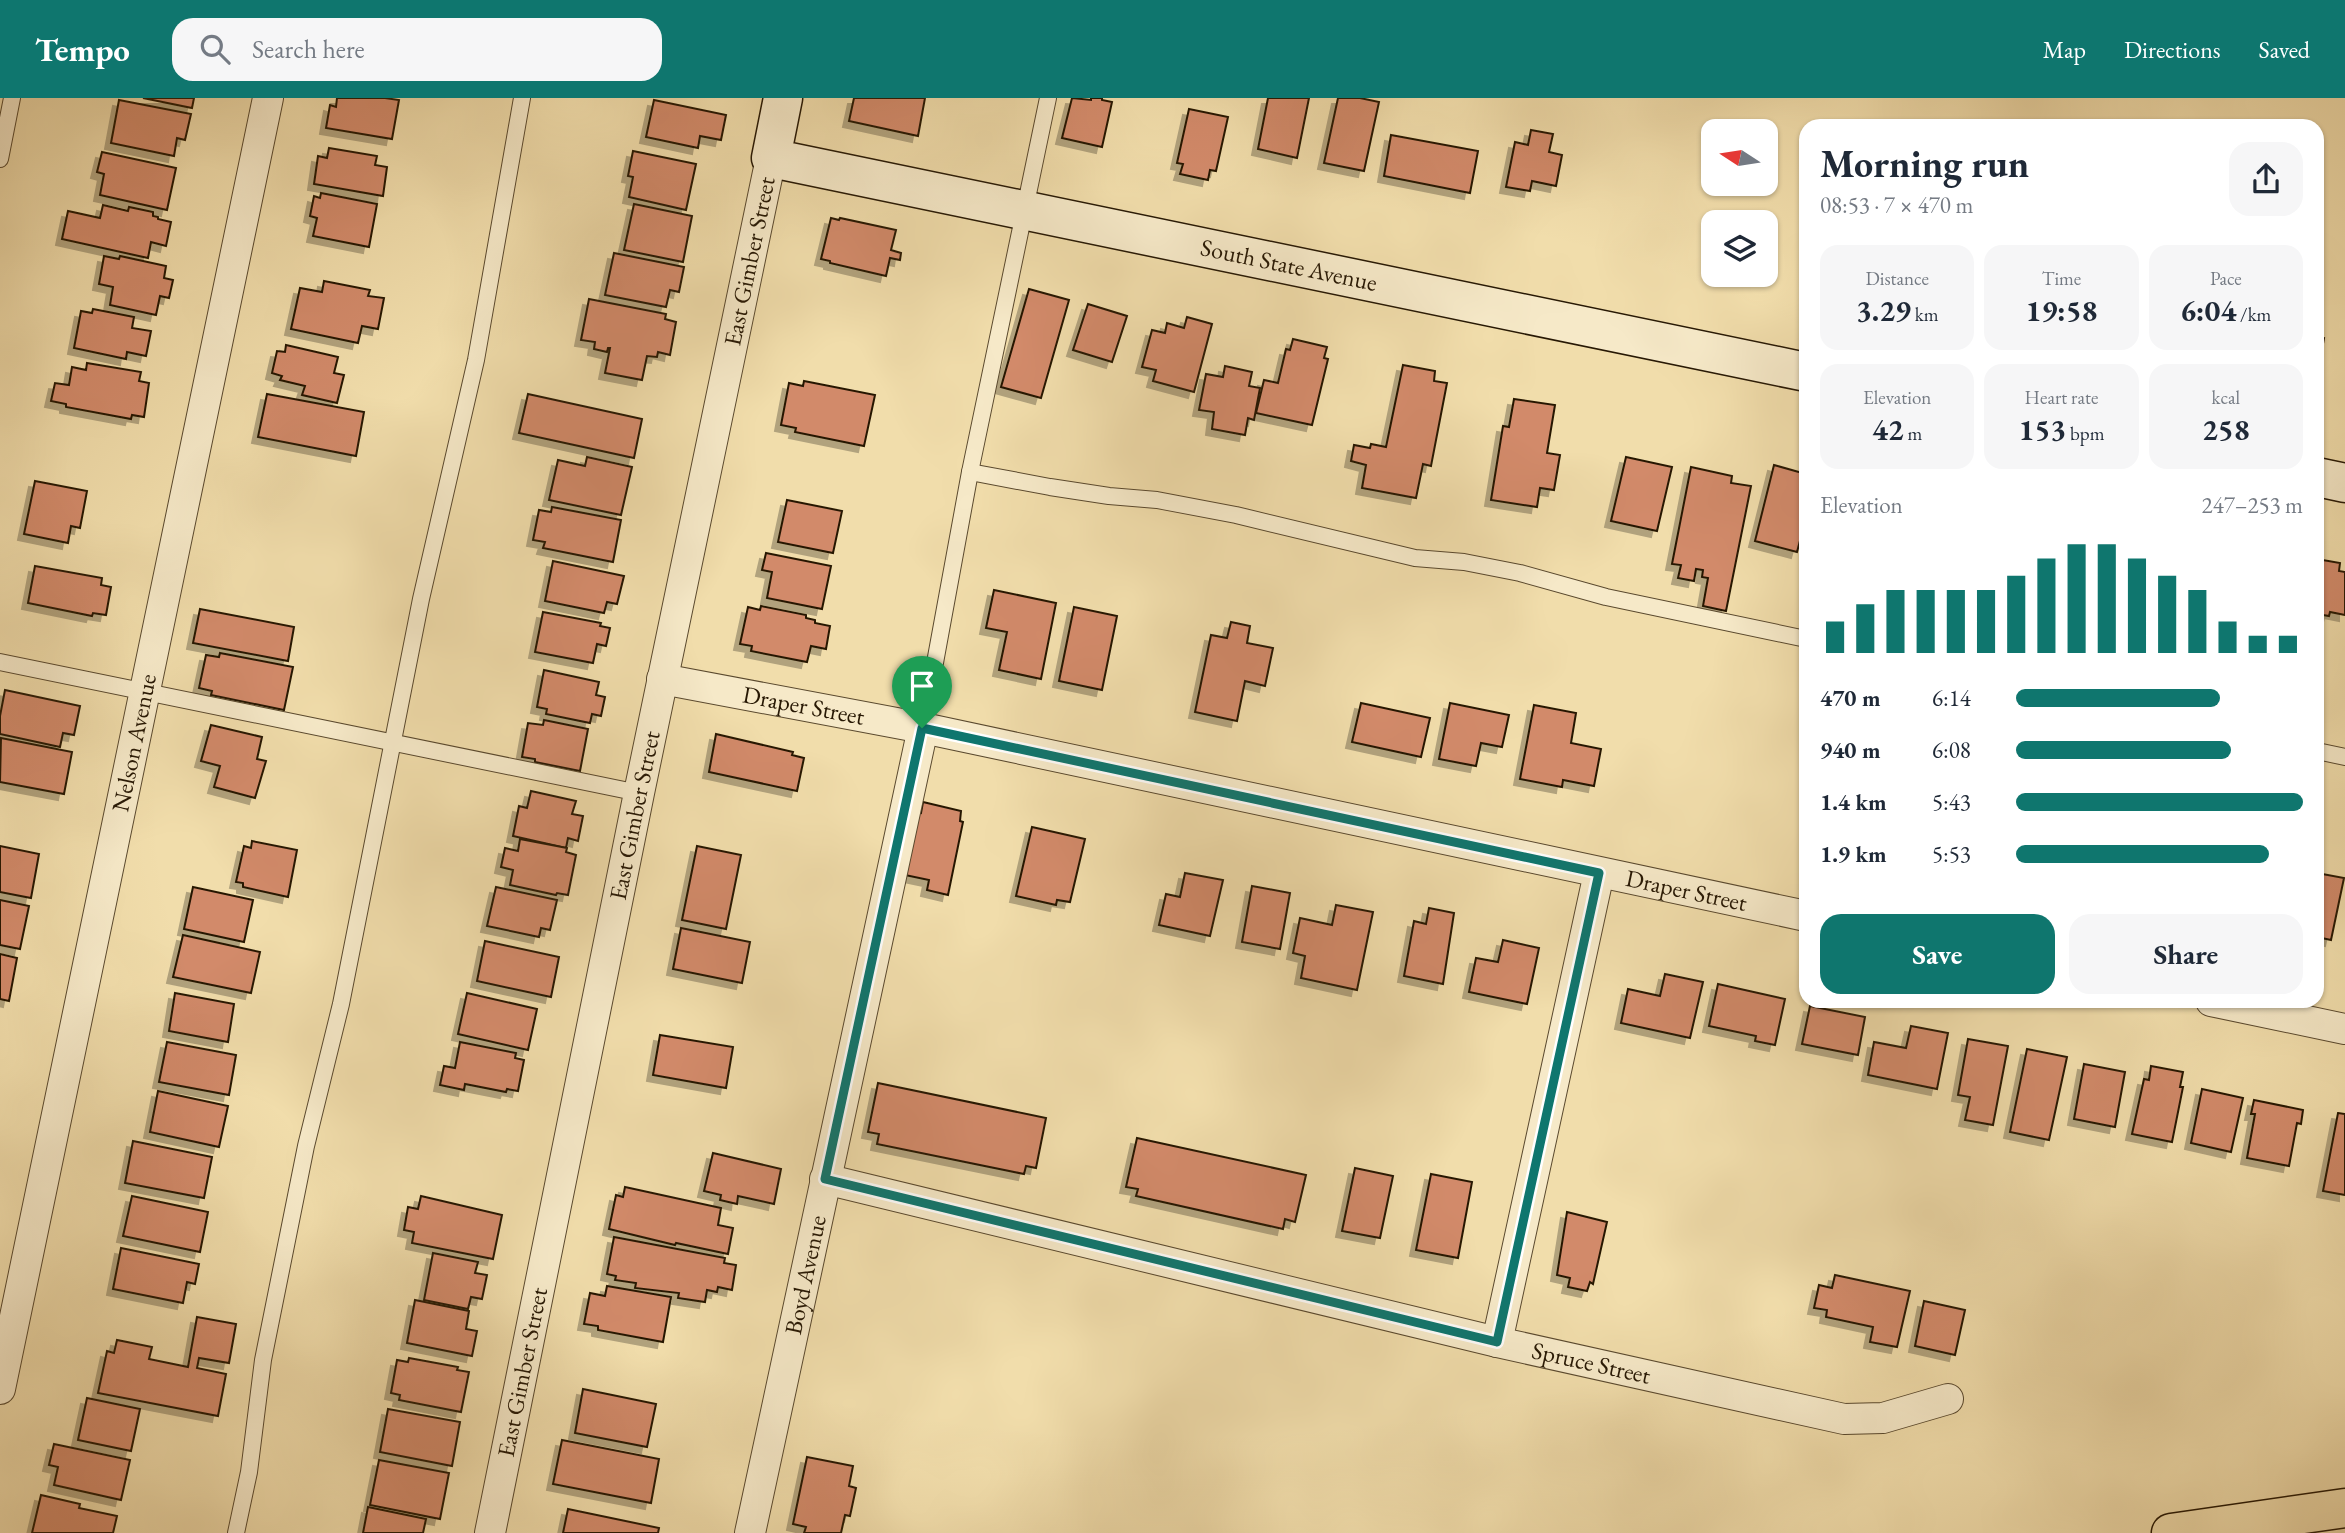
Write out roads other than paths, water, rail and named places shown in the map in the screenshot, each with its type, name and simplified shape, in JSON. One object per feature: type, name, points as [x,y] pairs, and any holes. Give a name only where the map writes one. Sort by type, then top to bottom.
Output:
[{"type":"highway","points":[[2171,1533],[2345,1508]]},
{"type":"street","name":"Nelson Avenue","points":[[0,1389],[268,98]]},
{"type":"street","name":"East Gimber Street","points":[[490,1533],[662,679],[783,98]]},
{"type":"street","name":"South State Avenue","points":[[771,158],[1799,371]]},
{"type":"street","points":[[2324,478],[2345,483]]},
{"type":"street","name":"Draper Street","points":[[662,679],[922,728],[1799,915]]},
{"type":"street","name":"Boyd Avenue","points":[[750,1533],[922,728]]},
{"type":"street","points":[[1497,1342],[1599,873]]},
{"type":"street","points":[[2244,1008],[2345,1029]]},
{"type":"street","name":"Spruce Street","points":[[825,1179],[1497,1342],[1844,1419],[1883,1419],[1948,1399]]},
{"type":"lane","points":[[0,159],[12,98]]},
{"type":"lane","points":[[236,1533],[249,1472],[263,1360],[306,1146],[341,1004],[421,599],[476,360],[522,98]]},
{"type":"lane","points":[[922,728],[970,472],[1048,98]]},
{"type":"lane","points":[[970,472],[1109,496],[1157,500],[1236,515],[1415,558],[1464,562],[1520,573],[1605,597],[1799,638]]},
{"type":"lane","points":[[0,662],[639,793]]},
{"type":"lane","points":[[2324,752],[2345,757]]}]
